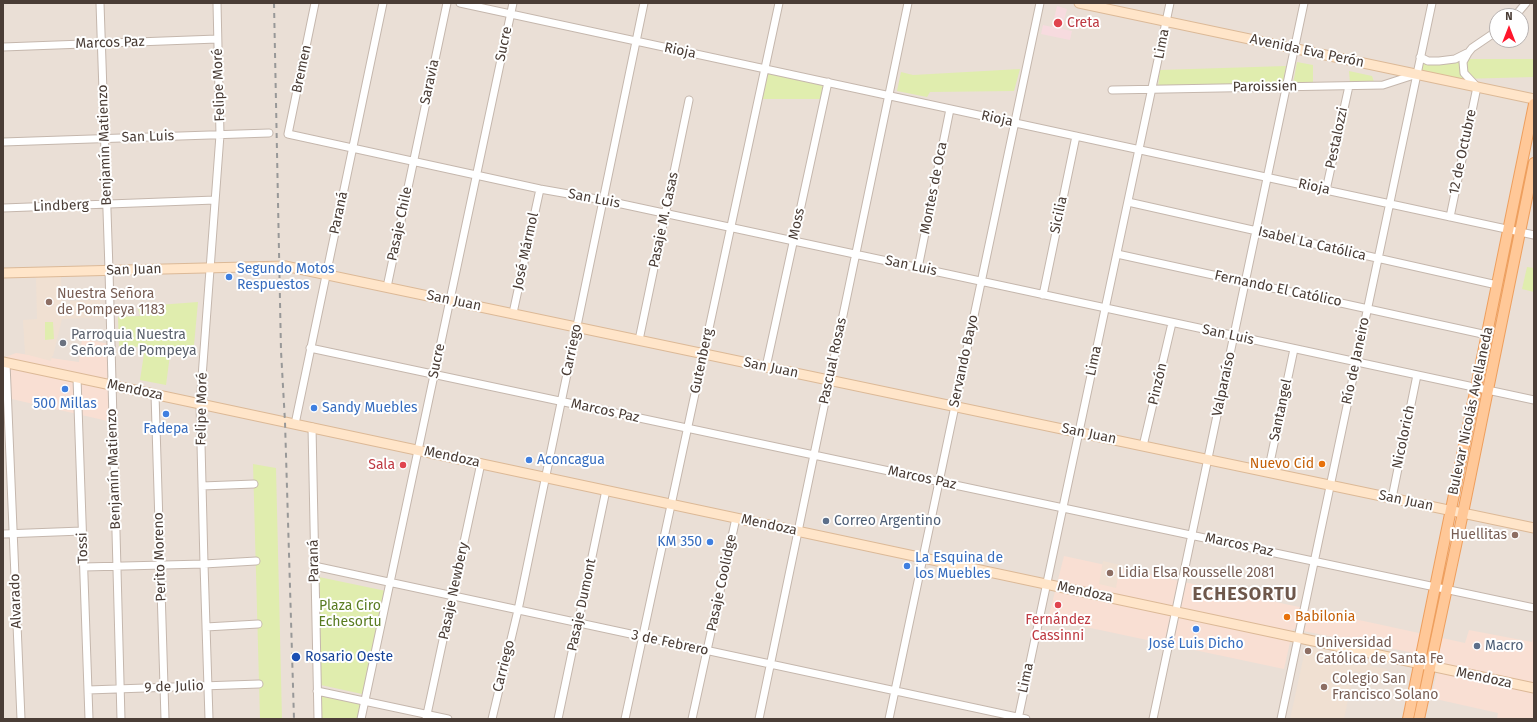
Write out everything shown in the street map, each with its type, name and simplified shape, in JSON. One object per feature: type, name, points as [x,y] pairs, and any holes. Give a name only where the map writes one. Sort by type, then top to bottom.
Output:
[{"type":"main road","name":"Avenida Eva Perón","points":[[1079,3],[1534,99]]},
{"type":"main road","name":"Bulevar Nicolás Avellaneda","points":[[1408,719],[1534,104]]},
{"type":"main road","name":"Bulevar Nicolás Avellaneda","points":[[1419,719],[1463,513],[1534,163]]},
{"type":"main road","name":"San Juan","points":[[3,273],[285,266],[1534,528]]},
{"type":"main road","name":"Mendoza","points":[[5,362],[1534,688]]},
{"type":"street","name":"Benjamín Matienzo","points":[[100,3],[121,719]]},
{"type":"street","name":"Felipe Moré","points":[[209,719],[200,404],[220,135],[216,3]]},
{"type":"street","name":"Bremen","points":[[288,134],[315,3]]},
{"type":"street","name":"Paraná","points":[[295,424],[383,3]]},
{"type":"street","name":"Saravia","points":[[414,161],[447,3]]},
{"type":"street","name":"Rioja","points":[[460,3],[1534,235]]},
{"type":"street","name":"Sucre","points":[[361,719],[513,3]]},
{"type":"street","name":"Carriego","points":[[492,719],[518,610],[644,3]]},
{"type":"street","name":"Gutenberg","points":[[625,719],[779,3]]},
{"type":"street","name":"Pascual Rosas","points":[[758,719],[908,3]]},
{"type":"street","name":"Servando Bayo","points":[[889,719],[1040,3]]},
{"type":"street","name":"Lima","points":[[1018,718],[1170,3]]},
{"type":"street","name":"Valparaíso","points":[[1153,719],[1304,3]]},
{"type":"street","name":"Río de Janeiro","points":[[1281,719],[1432,3]]},
{"type":"street","points":[[1420,57],[1428,61],[1455,59],[1468,53],[1489,37]]},
{"type":"street","name":"Marcos Paz","points":[[3,47],[217,39]]},
{"type":"street","points":[[1468,53],[1463,62],[1464,73],[1477,87]]},
{"type":"street","name":"Paroissien","points":[[1112,90],[1383,85],[1417,74]]},
{"type":"street","name":"Moss","points":[[766,367],[828,82]]},
{"type":"street","name":"Pestalozzi","points":[[1326,190],[1348,86]]},
{"type":"street","name":"12 de Octubre","points":[[1450,217],[1477,87]]},
{"type":"street","name":"Pasaje M. Casas","points":[[639,340],[689,100]]},
{"type":"street","name":"Montes de Oca","points":[[918,268],[950,109]]},
{"type":"street","name":"San Luis","points":[[3,142],[269,133]]},
{"type":"street","name":"San Luis","points":[[288,134],[540,189],[665,213],[1534,400]]},
{"type":"street","name":"Sicilia","points":[[1043,295],[1076,136]]},
{"type":"street","name":"Pasaje Chile","points":[[387,287],[414,161]]},
{"type":"street","name":"José Mármol","points":[[513,313],[540,189]]},
{"type":"street","name":"Lindberg","points":[[3,208],[215,200]]},
{"type":"street","name":"Isabel La Católica","points":[[1128,202],[1497,285]]},
{"type":"street","name":"Fernando El Católico","points":[[1117,254],[1487,335]]},
{"type":"street","name":"Pinzón","points":[[1143,446],[1172,323]]},
{"type":"street","name":"Marcos Paz","points":[[310,348],[1534,608]]},
{"type":"street","name":"Santangel","points":[[1268,472],[1294,349]]},
{"type":"street","name":"Alvarado","points":[[5,362],[21,719]]},
{"type":"street","name":"Nicolorich","points":[[1392,498],[1417,375]]},
{"type":"street","name":"Tossi","points":[[77,378],[89,719]]},
{"type":"street","name":"Perito Moreno","points":[[155,394],[165,719]]},
{"type":"street","name":"Paraná","points":[[312,427],[318,719]]},
{"type":"street","name":"Pasaje Newbery","points":[[427,717],[481,464]]},
{"type":"street","points":[[202,486],[254,484]]},
{"type":"street","name":"Pasaje Dumont","points":[[558,719],[606,490]]},
{"type":"street","name":"Pasaje Coolidge","points":[[692,719],[736,518]]},
{"type":"street","points":[[3,534],[82,531]]},
{"type":"street","points":[[84,567],[256,561]]},
{"type":"street","name":"3 de Febrero","points":[[314,566],[1026,719]]},
{"type":"street","points":[[206,627],[258,624]]},
{"type":"street","name":"9 de Julio","points":[[88,690],[259,684]]},
{"type":"street","points":[[317,691],[427,717],[448,719]]},
{"type":"shaded area","points":[[3,3],[1534,3],[1534,719],[3,719]]},
{"type":"shaded area","name":"Creta","points":[[1057,6],[1067,9],[1062,29],[1072,31],[1070,40],[1041,34],[1043,25],[1052,27]]},
{"type":"shaded area","points":[[61,276],[62,309],[70,309],[70,301],[100,300],[101,317],[62,319],[51,361],[25,354],[23,320],[37,319],[36,277]]},
{"type":"shaded area","points":[[82,339],[110,344],[112,422],[3,397],[3,358],[16,353],[79,362]]},
{"type":"shaded area","points":[[1064,556],[1465,643],[1469,630],[1532,642],[1534,631],[1534,719],[1497,719],[1498,713],[1431,698],[1440,659],[1404,651],[1293,629],[1284,669],[1048,619]]},
{"type":"shaded area","name":"Lidia Elsa Rousselle 2081","points":[[1103,561],[1120,565],[1116,588],[1099,584]]},
{"type":"shaded area","name":"Colegio San Francisco Solano","points":[[1306,646],[1371,660],[1370,666],[1387,669],[1385,677],[1354,671],[1344,719],[1290,719]]},
{"type":"green space","points":[[1534,59],[1534,77],[1461,79],[1421,72],[1422,60]]},
{"type":"green space","points":[[1297,62],[1313,65],[1313,84],[1293,84]]},
{"type":"green space","points":[[1286,66],[1283,83],[1158,87],[1160,70]]},
{"type":"green space","points":[[1020,69],[1014,91],[930,92],[927,97],[897,91],[901,72],[913,75]]},
{"type":"green space","points":[[1349,71],[1372,76],[1374,82],[1350,83]]},
{"type":"green space","points":[[766,73],[825,86],[822,99],[760,99]]},
{"type":"green space","points":[[1527,267],[1534,268],[1534,292],[1522,289]]},
{"type":"green space","points":[[198,302],[193,356],[170,355],[166,385],[140,380],[145,347],[119,346],[118,317],[140,316],[138,308],[158,308],[158,305]]},
{"type":"green space","points":[[45,322],[53,322],[54,339],[45,340]]},
{"type":"green space","points":[[253,464],[276,468],[282,719],[260,719]]},
{"type":"green space","name":"Plaza Ciro Echesortu","points":[[319,577],[386,591],[362,694],[321,685]]},
{"type":"green space","points":[[320,696],[362,704],[359,719],[320,719]]},
{"type":"railway","points":[[274,3],[281,351],[285,422],[294,719]]},
{"type":"place","name":"Creta","points":[[1058,23]]},
{"type":"place","name":"Segundo Motos Respuestos","points":[[229,277]]},
{"type":"place","name":"Nuestra Señora de Pompeya 1183","points":[[49,302]]},
{"type":"place","name":"Parroquia Nuestra Señora de Pompeya","points":[[63,343]]},
{"type":"place","name":"500 Millas","points":[[65,389]]},
{"type":"place","name":"Sandy Muebles","points":[[314,408]]},
{"type":"place","name":"Fadepa","points":[[166,414]]},
{"type":"place","name":"Aconcagua","points":[[529,460]]},
{"type":"place","name":"Nuevo Cid","points":[[1322,464]]},
{"type":"place","name":"Sala","points":[[403,465]]},
{"type":"place","name":"Correo Argentino","points":[[826,521]]},
{"type":"place","name":"Huellitas","points":[[1515,535]]},
{"type":"place","name":"KM 350","points":[[710,542]]},
{"type":"place","name":"La Esquina de los Muebles","points":[[907,566]]},
{"type":"place","name":"Lidia Elsa Rousselle 2081","points":[[1110,573]]},
{"type":"place","name":"Fernández Cassinni","points":[[1058,605]]},
{"type":"place","name":"Babilonia","points":[[1287,617]]},
{"type":"place","name":"José Luis Dicho","points":[[1196,629]]},
{"type":"place","name":"Macro","points":[[1477,646]]},
{"type":"place","name":"Universidad Católica de Santa Fe","points":[[1308,651]]},
{"type":"place","name":"Rosario Oeste","points":[[296,657]]},
{"type":"place","name":"Colegio San Francisco Solano","points":[[1324,687]]},
{"type":"district","name":"ECHESORTU","points":[[1245,595]]}]
